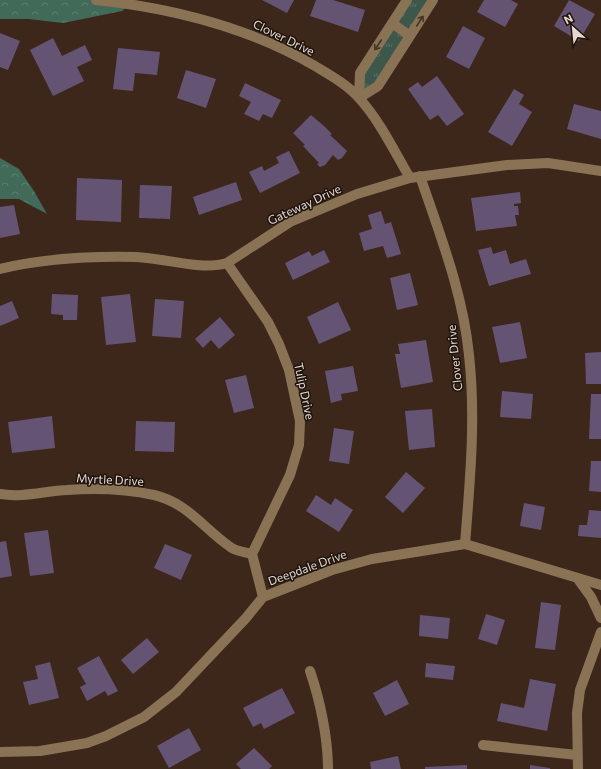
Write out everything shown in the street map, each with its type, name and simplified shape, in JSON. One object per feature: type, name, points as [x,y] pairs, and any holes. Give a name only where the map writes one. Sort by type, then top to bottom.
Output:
[{"type":"street","name":"Clover Drive","points":[[96,0],[156,9],[229,27],[289,51],[340,82],[359,98],[385,135],[410,178]]},
{"type":"street","points":[[359,98],[360,73],[407,0]]},
{"type":"street","points":[[359,98],[378,86],[433,0]]},
{"type":"street","points":[[392,23],[410,36]]},
{"type":"street","name":"Gateway Drive","points":[[0,269],[24,263],[78,257],[137,257],[202,266],[227,263],[290,222],[357,194],[410,178],[507,165],[548,163],[601,172]]},
{"type":"street","name":"Clover Drive","points":[[420,176],[451,266],[464,324],[469,356],[471,459],[465,544]]},
{"type":"street","name":"Tulip Drive","points":[[227,263],[268,322],[279,344],[289,370],[300,421],[299,445],[290,475],[252,554]]},
{"type":"street","name":"Myrtle Drive","points":[[0,494],[34,494],[66,490],[108,490],[131,491],[156,496],[182,506],[230,547],[252,554]]},
{"type":"street","name":"Deepdale Drive","points":[[0,752],[40,751],[87,743],[106,736],[144,717],[176,692],[246,618],[263,597],[332,570],[372,559],[465,544],[601,585]]},
{"type":"street","points":[[252,554],[263,597]]},
{"type":"street","points":[[588,582],[601,577]]},
{"type":"street","points":[[578,579],[591,597],[601,618]]},
{"type":"street","points":[[578,769],[576,713],[580,690],[601,632]]},
{"type":"street","points":[[310,671],[317,690],[328,758],[328,769]]},
{"type":"street","points":[[483,745],[577,755]]},
{"type":"green space","points":[[0,0],[135,0],[122,11],[63,23],[29,19],[0,19]]},
{"type":"green space","points":[[406,0],[435,0],[378,86],[359,98],[360,73]]},
{"type":"green space","points":[[0,158],[19,169],[47,214],[19,199],[0,199]]},
{"type":"building","points":[[262,0],[294,0],[287,13]]},
{"type":"building","points":[[316,0],[333,0],[365,10],[358,32],[310,16]]},
{"type":"building","points":[[484,0],[511,0],[518,4],[505,27],[477,12]]},
{"type":"building","points":[[569,0],[595,14],[579,41],[554,26]]},
{"type":"building","points":[[463,26],[485,38],[469,69],[446,57]]},
{"type":"building","points":[[0,33],[20,41],[8,70],[0,67]]},
{"type":"building","points":[[53,38],[62,56],[85,45],[92,60],[77,67],[84,81],[53,96],[30,50]]},
{"type":"building","points":[[118,48],[160,52],[157,75],[135,73],[133,91],[113,89]]},
{"type":"building","points":[[186,70],[216,79],[206,108],[177,98]]},
{"type":"building","points":[[437,76],[464,114],[447,126],[438,115],[430,120],[408,89],[418,82],[422,87]]},
{"type":"building","points":[[245,83],[281,100],[272,118],[263,114],[259,121],[244,114],[251,102],[239,96]]},
{"type":"building","points":[[514,89],[524,95],[519,104],[532,112],[512,146],[488,132]]},
{"type":"building","points":[[574,104],[601,111],[601,139],[567,129]]},
{"type":"building","points":[[311,115],[332,134],[330,135],[347,151],[342,158],[338,160],[333,155],[325,165],[320,167],[317,164],[319,163],[303,146],[305,145],[293,133]]},
{"type":"building","points":[[289,151],[300,173],[260,193],[249,172],[262,166],[264,171],[279,163],[276,157]]},
{"type":"building","points":[[77,178],[122,180],[121,222],[76,220]]},
{"type":"building","points":[[236,182],[242,200],[199,215],[193,197]]},
{"type":"building","points":[[140,185],[172,186],[170,219],[139,218]]},
{"type":"building","points":[[520,192],[521,203],[514,204],[514,206],[518,206],[519,215],[515,215],[517,226],[476,231],[471,198]]},
{"type":"building","points":[[14,205],[20,234],[0,238],[0,207]]},
{"type":"building","points":[[381,211],[385,224],[391,222],[401,254],[387,258],[383,246],[364,251],[359,233],[372,229],[368,215]]},
{"type":"building","points":[[491,247],[493,254],[506,250],[510,264],[526,259],[531,274],[489,286],[478,250]]},
{"type":"building","points":[[324,250],[330,262],[293,280],[285,263],[309,251],[312,256]]},
{"type":"building","points":[[410,273],[418,305],[397,310],[390,278]]},
{"type":"building","points":[[52,294],[78,295],[77,320],[63,320],[63,315],[51,314]]},
{"type":"building","points":[[130,294],[136,342],[106,345],[101,297]]},
{"type":"building","points":[[155,299],[184,301],[181,338],[152,336]]},
{"type":"building","points":[[12,301],[19,318],[0,326],[0,306]]},
{"type":"building","points":[[338,302],[351,330],[319,344],[307,317]]},
{"type":"building","points":[[220,317],[235,335],[219,349],[211,340],[203,348],[195,339]]},
{"type":"building","points":[[520,322],[527,358],[500,363],[492,327]]},
{"type":"building","points":[[426,340],[433,382],[401,388],[395,354],[400,354],[398,344]]},
{"type":"building","points":[[601,352],[601,384],[586,384],[585,353]]},
{"type":"building","points":[[353,366],[358,391],[341,394],[342,400],[331,403],[325,371]]},
{"type":"building","points":[[246,375],[254,408],[234,413],[225,380]]},
{"type":"building","points":[[502,391],[533,394],[531,419],[500,417]]},
{"type":"building","points":[[591,394],[601,394],[601,439],[589,439]]},
{"type":"building","points":[[432,409],[435,447],[409,450],[405,411]]},
{"type":"building","points":[[52,416],[55,448],[12,453],[8,422]]},
{"type":"building","points":[[136,421],[175,422],[174,452],[135,451]]},
{"type":"building","points":[[334,428],[354,431],[349,464],[329,461]]},
{"type":"building","points":[[591,461],[601,461],[601,492],[589,491]]},
{"type":"building","points":[[406,472],[425,488],[403,513],[385,497]]},
{"type":"building","points":[[316,495],[331,505],[335,498],[353,510],[339,532],[306,511]]},
{"type":"building","points":[[524,503],[545,507],[541,530],[520,526]]},
{"type":"building","points":[[589,510],[601,511],[601,538],[578,536],[579,525],[587,525]]},
{"type":"building","points":[[48,530],[54,573],[30,576],[24,533]]},
{"type":"building","points":[[6,541],[12,576],[0,578],[0,542]]},
{"type":"building","points":[[165,544],[192,555],[181,580],[154,568]]},
{"type":"building","points":[[541,602],[561,605],[555,650],[535,648]]},
{"type":"building","points":[[486,614],[505,620],[497,645],[478,639]]},
{"type":"building","points":[[420,615],[450,618],[448,639],[419,636]]},
{"type":"building","points":[[147,638],[159,652],[133,674],[121,660]]},
{"type":"building","points":[[99,656],[118,691],[108,696],[105,691],[87,701],[80,687],[86,684],[77,668]]},
{"type":"building","points":[[50,662],[59,698],[29,705],[23,682],[38,679],[35,666]]},
{"type":"building","points":[[426,663],[455,666],[453,680],[425,677]]},
{"type":"building","points":[[530,679],[556,684],[547,731],[497,721],[501,703],[524,708]]},
{"type":"building","points":[[397,680],[409,704],[385,716],[373,693]]},
{"type":"building","points":[[282,688],[295,713],[264,729],[261,723],[253,727],[243,708]]},
{"type":"building","points":[[189,728],[201,750],[169,768],[157,746]]},
{"type":"building","points":[[254,748],[272,766],[269,769],[241,769],[236,764]]},
{"type":"building","points":[[398,756],[401,769],[371,769],[370,762]]},
{"type":"building","points":[[467,765],[467,769],[425,769],[425,767]]},
{"type":"building","points":[[530,765],[550,768],[550,769],[530,769]]}]
